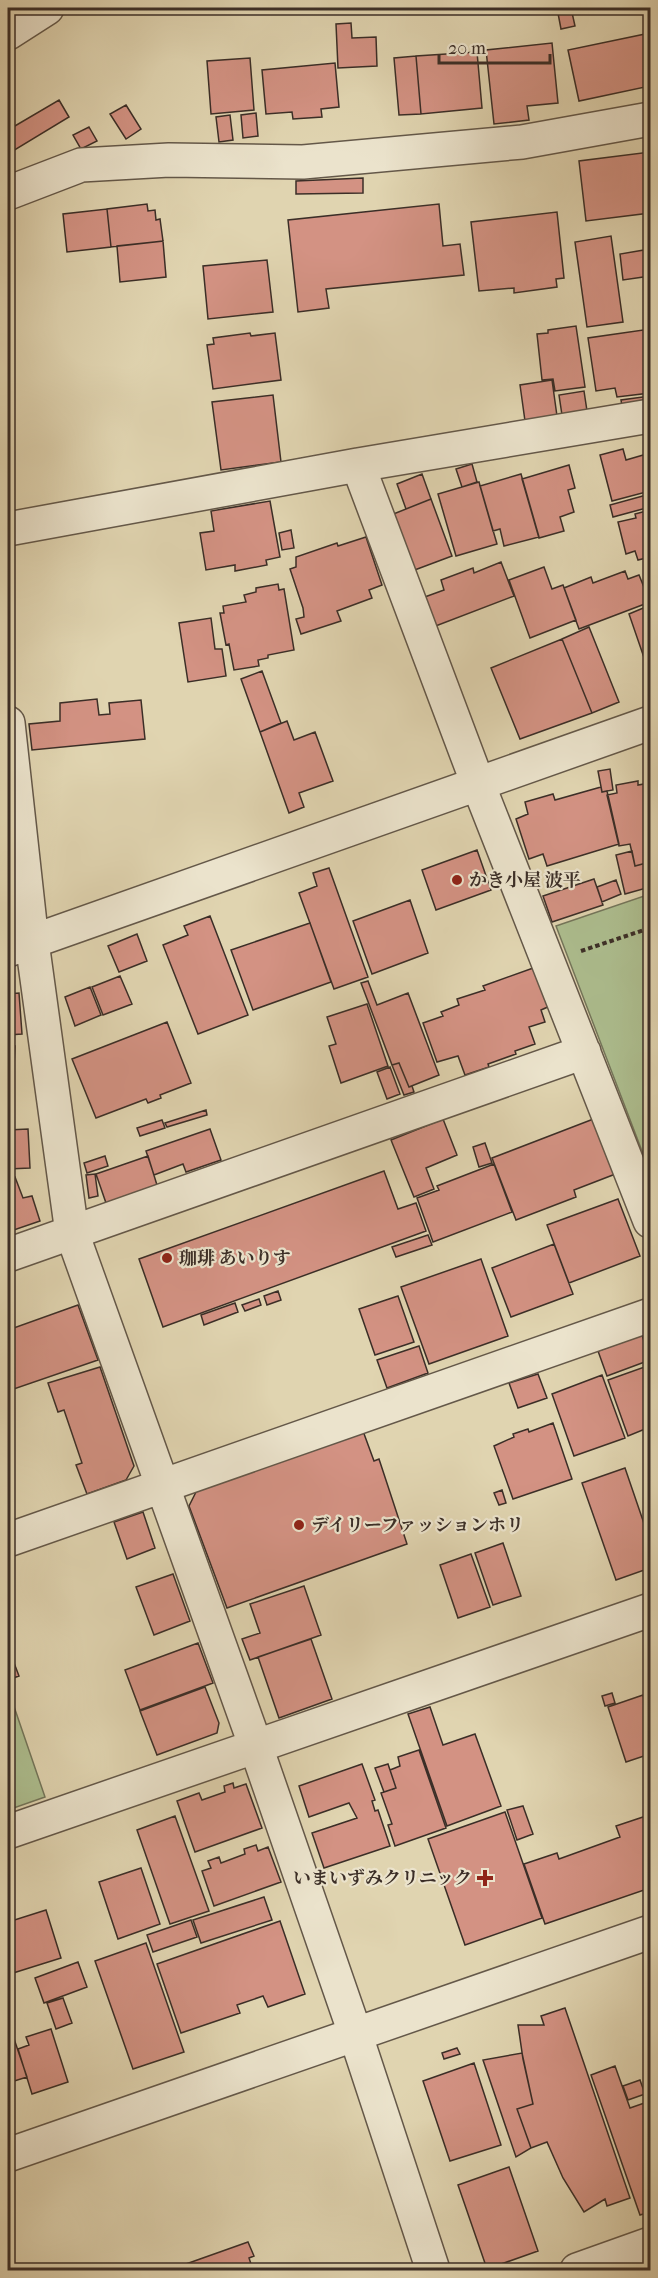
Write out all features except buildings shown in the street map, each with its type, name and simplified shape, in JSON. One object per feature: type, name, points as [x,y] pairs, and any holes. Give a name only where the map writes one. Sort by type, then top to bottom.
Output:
[{"type":"street","points":[[8,33],[47,8]]},
{"type":"street","points":[[8,193],[81,165],[169,160],[303,162],[522,142],[651,119]]},
{"type":"street","points":[[8,529],[358,465],[651,416]]},
{"type":"street","points":[[358,465],[478,784],[651,1221]]},
{"type":"street","points":[[8,723],[20,946],[72,1233],[256,1747],[356,2036],[433,2271]]},
{"type":"street","points":[[20,946],[651,723]]},
{"type":"street","points":[[8,1255],[584,1052]]},
{"type":"street","points":[[8,1540],[651,1315]]},
{"type":"street","points":[[8,1832],[651,1610]]},
{"type":"street","points":[[8,2155],[651,1932]]},
{"type":"street","points":[[577,2271],[651,2244]]},
{"type":"path","points":[[558,986],[579,979],[572,954],[651,928]]},
{"type":"green space","points":[[650,894],[650,1172],[556,926]]},
{"type":"green space","points":[[8,1689],[45,1797],[8,1810]]},
{"type":"place","name":"かき小屋 波平","points":[[457,880]]},
{"type":"place","name":"珈琲 あいりす","points":[[167,1258]]},
{"type":"place","name":"デイリーファッションホリ","points":[[299,1525]]},
{"type":"place","name":"いまいずみクリニック","points":[[485,1878]]}]
